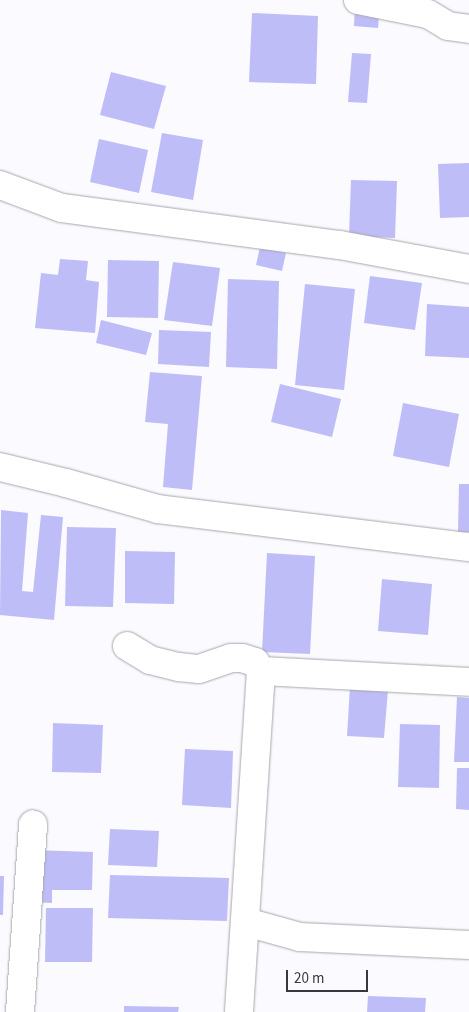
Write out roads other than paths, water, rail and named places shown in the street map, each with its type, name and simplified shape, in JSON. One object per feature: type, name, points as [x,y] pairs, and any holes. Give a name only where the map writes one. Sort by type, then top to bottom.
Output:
[{"type":"street","points":[[358,0],[428,14],[448,26],[469,29]]},
{"type":"street","points":[[0,185],[62,208],[340,245],[469,269]]},
{"type":"street","points":[[0,467],[158,509],[469,547]]},
{"type":"street","points":[[127,646],[150,660],[178,667],[199,669],[231,658],[242,658],[255,662],[262,671],[239,1012]]},
{"type":"street","points":[[262,671],[469,682]]},
{"type":"street","points":[[20,1012],[32,824]]},
{"type":"street","points":[[246,922],[300,937],[469,945]]}]
